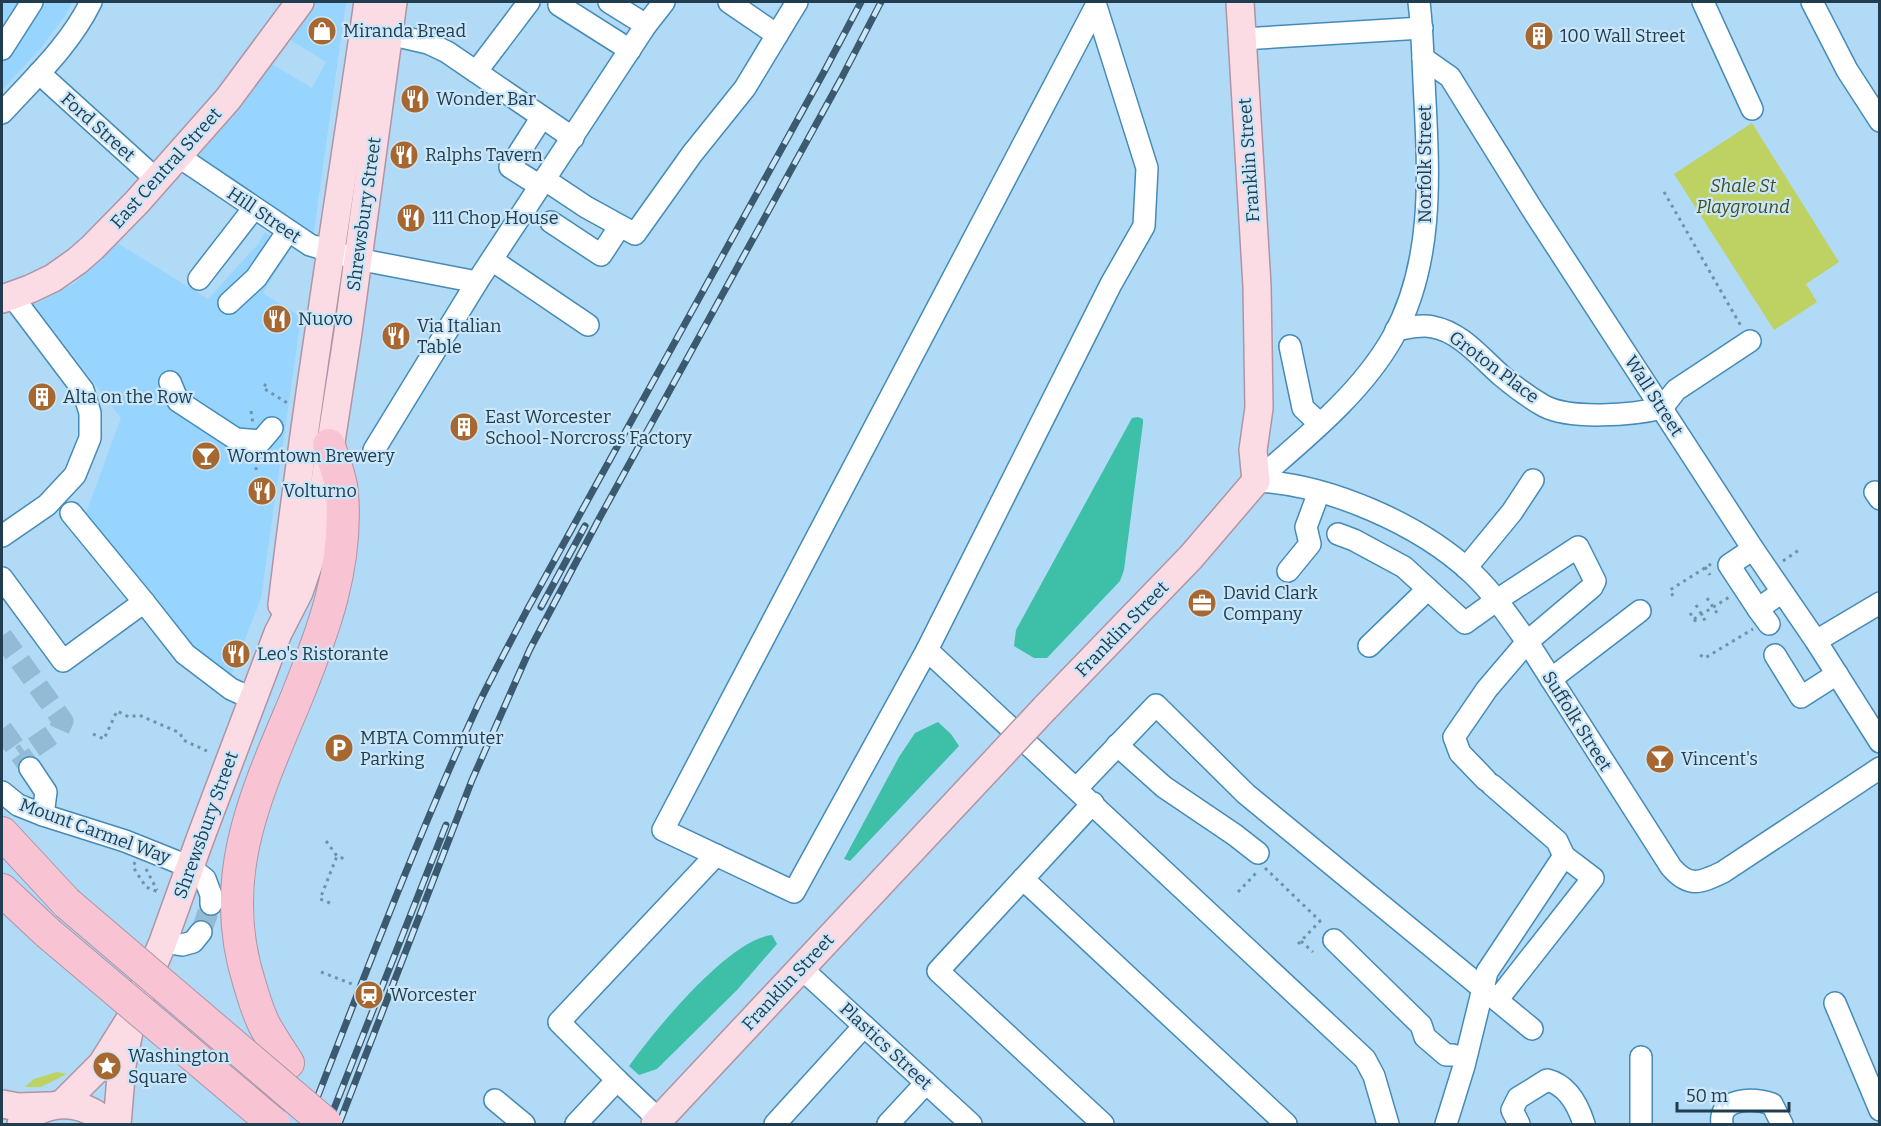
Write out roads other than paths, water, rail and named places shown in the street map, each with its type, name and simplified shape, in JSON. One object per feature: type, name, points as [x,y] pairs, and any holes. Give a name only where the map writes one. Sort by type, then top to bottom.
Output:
[{"type":"highway","points":[[329,445],[342,491],[343,544],[337,579],[314,656],[251,813],[236,884],[238,935],[257,1009],[267,1030],[304,1085],[340,1125]]},
{"type":"highway","points":[[2,833],[67,903]]},
{"type":"highway","points":[[2,846],[326,1125]]},
{"type":"highway","points":[[2,890],[48,933],[274,1125]]},
{"type":"highway","points":[[2,902],[48,933]]},
{"type":"main road","name":"East Central Street","points":[[7,297],[48,281],[77,261],[137,202],[228,99],[300,2]]},
{"type":"main road","name":"Shrewsbury Street","points":[[278,633],[330,251],[368,2]]},
{"type":"main road","name":"Shrewsbury Street","points":[[57,1105],[102,1064],[132,1016],[163,942],[278,633],[299,592],[311,557],[348,332],[393,2]]},
{"type":"main road","name":"Franklin Street","points":[[657,1122],[1045,708],[1191,557],[1256,481],[1253,450],[1259,408],[1258,321],[1240,2]]},
{"type":"main road","name":"Shrewsbury Street","points":[[117,1125],[122,1065],[132,1016]]},
{"type":"main road","points":[[2,1104],[18,1107],[57,1105],[86,1109],[108,1125]]},
{"type":"main road","points":[[21,1125],[36,1112],[57,1105]]},
{"type":"street","points":[[2,49],[32,2]]},
{"type":"street","points":[[2,113],[68,41],[91,2]]},
{"type":"street","points":[[476,72],[529,2]]},
{"type":"street","points":[[609,2],[646,25]]},
{"type":"street","points":[[374,450],[477,282],[646,25],[664,2]]},
{"type":"street","points":[[729,2],[777,35]]},
{"type":"street","points":[[542,117],[510,167],[635,234],[692,154],[745,88],[797,2]]},
{"type":"street","name":"Norfolk Street","points":[[1256,481],[1320,424],[1375,363],[1396,330],[1407,306],[1423,247],[1428,202],[1428,159],[1419,2]]},
{"type":"street","points":[[1703,2],[1752,109]]},
{"type":"street","points":[[1812,2],[1847,70],[1880,121]]},
{"type":"street","points":[[559,5],[630,50]]},
{"type":"street","points":[[1096,6],[1148,168],[1144,226],[1111,285],[927,650],[794,892],[663,830],[1096,6]]},
{"type":"street","points":[[1242,39],[1422,28]]},
{"type":"street","points":[[389,34],[428,43],[447,52],[573,138]]},
{"type":"street","name":"Wall Street","points":[[1423,58],[1450,77],[1532,208],[1880,741]]},
{"type":"street","name":"Ford Street","points":[[39,73],[157,180]]},
{"type":"street","name":"Hill Street","points":[[178,156],[310,245],[357,259],[477,282]]},
{"type":"street","points":[[199,279],[254,208]]},
{"type":"street","points":[[551,222],[601,255],[620,226]]},
{"type":"street","points":[[229,303],[256,278],[288,231]]},
{"type":"street","points":[[492,260],[588,325]]},
{"type":"street","points":[[2,536],[47,505],[75,475],[90,438],[90,413],[83,390],[7,297]]},
{"type":"street","name":"Groton Place","points":[[1396,330],[1432,326],[1455,336],[1520,390],[1554,409],[1618,415],[1662,408]]},
{"type":"street","points":[[1662,408],[1676,390],[1750,341]]},
{"type":"street","points":[[1290,346],[1304,408],[1320,424]]},
{"type":"street","points":[[170,382],[178,401],[236,439],[261,441],[272,428]]},
{"type":"street","points":[[1466,568],[1512,512],[1533,480]]},
{"type":"street","name":"Suffolk Street","points":[[1256,481],[1276,482],[1319,492],[1402,524],[1443,549],[1466,568],[1497,600],[1527,642],[1671,867],[1692,882],[1709,879],[1741,861],[1880,768]]},
{"type":"street","points":[[1288,571],[1310,544],[1306,527],[1319,492]]},
{"type":"street","points":[[71,513],[184,654],[231,689],[253,699]]},
{"type":"street","points":[[1338,534],[1404,567],[1465,623],[1578,547],[1595,581],[1592,587],[1527,642],[1487,689],[1454,737],[1460,753],[1489,783],[1557,841],[1564,856],[1593,878],[1490,993],[1459,1060],[1446,1125]]},
{"type":"street","points":[[1753,549],[1717,563],[1744,588],[1764,617],[1782,592]]},
{"type":"street","points":[[2,578],[63,661],[144,602]]},
{"type":"street","points":[[1370,646],[1428,589]]},
{"type":"street","points":[[1816,641],[1880,603]]},
{"type":"street","points":[[1551,679],[1640,611]]},
{"type":"street","points":[[927,650],[1365,1059],[1374,1076],[1388,1125]]},
{"type":"street","points":[[1775,655],[1801,697],[1837,674]]},
{"type":"street","points":[[1077,788],[1156,705],[1246,794],[1532,1029]]},
{"type":"street","points":[[1118,745],[1164,787],[1235,834],[1258,853]]},
{"type":"street","points":[[30,768],[46,792],[43,815]]},
{"type":"street","name":"Mount Carmel Way","points":[[2,792],[18,805],[43,815],[125,841],[190,867]]},
{"type":"street","points":[[1093,803],[938,971],[1103,1125]]},
{"type":"street","points":[[657,1122],[560,1022],[716,855]]},
{"type":"street","points":[[1490,993],[1487,972],[1564,856]]},
{"type":"street","points":[[190,867],[205,879],[211,895],[211,904]]},
{"type":"street","points":[[1023,879],[1286,1125]]},
{"type":"street","points":[[163,942],[188,944],[193,942],[201,932]]},
{"type":"street","points":[[1324,939],[1421,1025],[1431,1029],[1450,1045],[1459,1060]]},
{"type":"street","name":"Plastics Street","points":[[801,968],[971,1125]]},
{"type":"street","points":[[1835,1003],[1880,1110]]},
{"type":"street","points":[[775,1125],[864,1026]]},
{"type":"street","points":[[1641,1057],[1641,1125]]},
{"type":"street","points":[[576,1125],[617,1080]]},
{"type":"street","points":[[1519,1125],[1512,1110],[1518,1098],[1547,1080],[1556,1082],[1568,1091],[1584,1125]]},
{"type":"street","points":[[888,1125],[926,1083]]},
{"type":"street","points":[[495,1100],[524,1125]]},
{"type":"street","points":[[1722,1125],[1723,1109],[1746,1100],[1772,1104],[1782,1125]]},
{"type":"tunnel","points":[[2,636],[63,721],[59,730],[21,756]]},
{"type":"tunnel","points":[[2,729],[28,765]]},
{"type":"tunnel","points":[[201,932],[211,904]]},
{"type":"railway","points":[[307,1124],[411,860],[455,755],[485,691],[527,610],[861,2]]},
{"type":"railway","points":[[339,1124],[472,780],[530,649],[881,2]]},
{"type":"railway","points":[[541,607],[585,526]]},
{"type":"railway","points":[[328,1124],[446,825]]},
{"type":"place","name":"Miranda Bread","points":[[322,31]]},
{"type":"place","name":"100 Wall Street","points":[[1539,36]]},
{"type":"place","name":"Wonder Bar","points":[[415,99]]},
{"type":"place","name":"Ralphs Tavern","points":[[404,155]]},
{"type":"place","name":"111 Chop House","points":[[411,218]]},
{"type":"place","name":"Nuovo","points":[[277,319]]},
{"type":"place","name":"Via Italian Table","points":[[396,336]]},
{"type":"place","name":"Alta on the Row","points":[[42,397]]},
{"type":"place","name":"East Worcester School-Norcross Factory","points":[[464,427]]},
{"type":"place","name":"Wormtown Brewery","points":[[206,456]]},
{"type":"place","name":"Volturno","points":[[262,491]]},
{"type":"place","name":"David Clark Company","points":[[1202,603]]},
{"type":"place","name":"Leo's Ristorante","points":[[236,654]]},
{"type":"place","name":"MBTA Commuter Parking","points":[[339,748]]},
{"type":"place","name":"Vincent's","points":[[1660,759]]},
{"type":"place","name":"Worcester","points":[[369,995]]},
{"type":"place","name":"Washington Square","points":[[107,1066]]},
{"type":"park label","name":"Shale St Playground","points":[[1743,196]]}]
